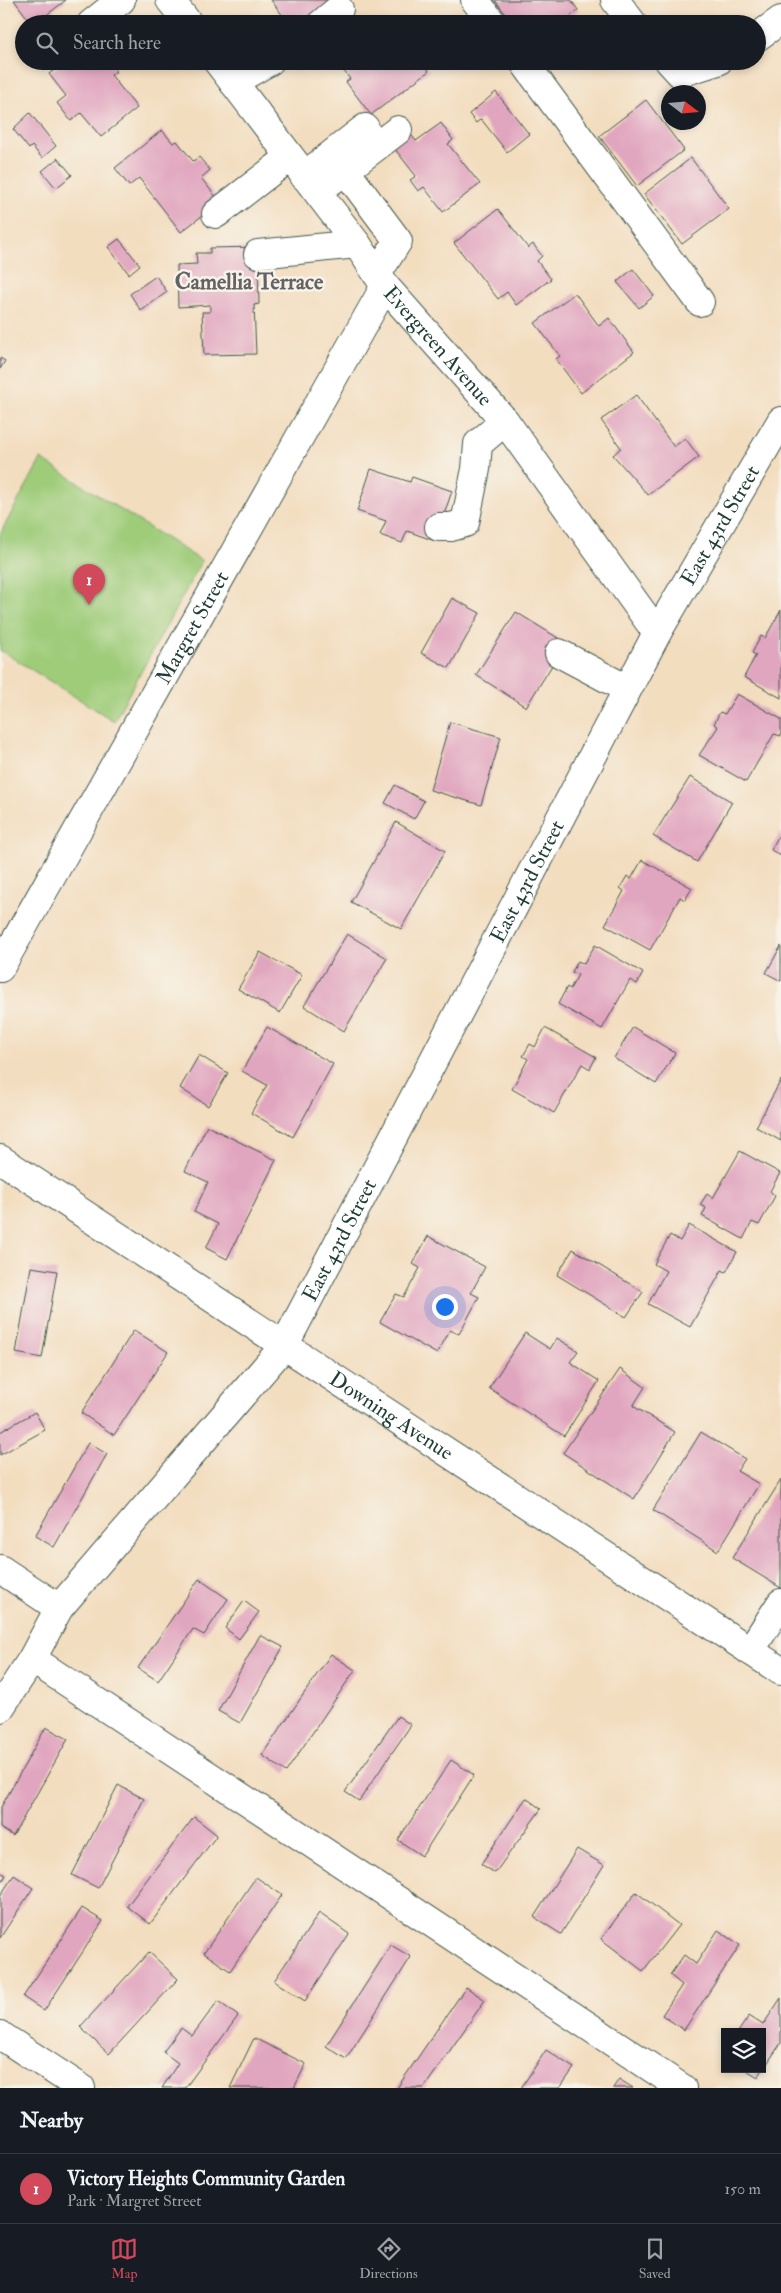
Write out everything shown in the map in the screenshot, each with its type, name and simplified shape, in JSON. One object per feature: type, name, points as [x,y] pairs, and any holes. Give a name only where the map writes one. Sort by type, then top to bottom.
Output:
[{"type":"street","points":[[102,15],[121,0]]},
{"type":"street","points":[[170,0],[181,15]]},
{"type":"street","points":[[475,0],[487,15]]},
{"type":"street","points":[[615,0],[626,15]]},
{"type":"street","points":[[766,30],[781,20]]},
{"type":"street","points":[[530,70],[700,302]]},
{"type":"street","name":"Evergreen Avenue","points":[[225,72],[357,244],[381,280],[505,421],[657,633]]},
{"type":"street","points":[[216,214],[304,175],[365,128]]},
{"type":"street","points":[[304,175],[345,170],[398,130]]},
{"type":"street","name":"Margret Street","points":[[0,968],[381,280],[398,241],[345,170]]},
{"type":"street","points":[[258,254],[357,244]]},
{"type":"street","points":[[439,527],[451,527],[465,523],[476,469],[478,444],[505,421]]},
{"type":"street","name":"East 43rd Street","points":[[0,1708],[32,1659],[58,1608],[284,1346],[657,633],[781,421]]},
{"type":"street","points":[[559,653],[627,689]]},
{"type":"street","name":"Downing Avenue","points":[[0,1159],[781,1671]]},
{"type":"street","points":[[0,1569],[58,1608]]},
{"type":"street","points":[[750,1651],[781,1603]]},
{"type":"street","points":[[32,1659],[682,2088]]},
{"type":"street","points":[[0,2035],[81,2088]]},
{"type":"green space","points":[[41,459],[202,561],[114,721],[0,650],[0,534]]},
{"type":"building","points":[[14,0],[66,0],[47,15],[25,15]]},
{"type":"building","points":[[271,0],[335,0],[320,15],[282,15]]},
{"type":"building","points":[[495,0],[571,0],[578,10],[572,15],[506,15]]},
{"type":"building","points":[[54,70],[115,70],[111,75],[137,108],[101,137],[81,113],[71,121],[57,103],[66,96],[49,74]]},
{"type":"building","points":[[343,70],[429,71],[371,115],[346,82],[350,79]]},
{"type":"building","points":[[496,92],[529,134],[507,152],[481,119],[476,123],[469,114]]},
{"type":"building","points":[[646,100],[661,120],[661,130],[669,130],[684,150],[637,186],[599,136]]},
{"type":"building","points":[[30,113],[56,146],[42,158],[32,146],[29,149],[13,129]]},
{"type":"building","points":[[441,123],[453,140],[448,144],[480,184],[443,212],[424,187],[418,191],[410,180],[416,176],[391,144],[409,132],[416,141]]},
{"type":"building","points":[[162,130],[173,143],[177,141],[193,161],[199,157],[210,170],[201,178],[220,202],[181,232],[139,178],[129,186],[115,168]]},
{"type":"building","points":[[58,158],[72,175],[56,188],[42,171]]},
{"type":"building","points":[[691,158],[729,209],[682,244],[644,194]]},
{"type":"building","points":[[498,209],[528,248],[533,244],[542,256],[537,261],[551,279],[516,305],[507,292],[498,299],[454,243]]},
{"type":"building","points":[[119,239],[140,265],[129,274],[108,247]]},
{"type":"building","points":[[258,247],[259,304],[254,305],[256,354],[204,355],[202,312],[210,312],[210,305],[178,307],[177,265],[197,264],[196,253],[210,253],[210,248]]},
{"type":"building","points":[[633,269],[654,296],[639,308],[617,282]]},
{"type":"building","points":[[156,276],[167,292],[141,311],[130,294]]},
{"type":"building","points":[[575,293],[599,326],[609,318],[634,352],[581,393],[556,359],[560,356],[535,323]]},
{"type":"building","points":[[0,358],[5,361],[0,369]]},
{"type":"building","points":[[636,395],[674,447],[685,438],[699,457],[648,495],[613,455],[621,448],[601,420]]},
{"type":"building","points":[[371,469],[410,482],[412,477],[452,491],[435,541],[407,531],[402,543],[380,535],[386,521],[357,511]]},
{"type":"building","points":[[452,598],[480,613],[449,668],[421,653]]},
{"type":"building","points":[[781,610],[781,698],[744,677],[756,655],[752,653],[761,636],[765,638]]},
{"type":"building","points":[[516,612],[566,643],[526,707],[476,675]]},
{"type":"building","points":[[737,694],[781,719],[781,736],[774,734],[746,782],[699,755],[718,727],[714,724],[720,712],[725,714]]},
{"type":"building","points":[[450,722],[501,737],[481,805],[430,790]]},
{"type":"building","points":[[690,777],[732,802],[697,862],[653,836]]},
{"type":"building","points":[[395,785],[424,801],[414,819],[385,803]]},
{"type":"building","points":[[396,822],[445,851],[401,929],[351,902]]},
{"type":"building","points":[[781,831],[781,856],[771,850]]},
{"type":"building","points":[[642,860],[692,888],[685,900],[680,897],[650,950],[605,925],[624,891],[620,888],[627,876],[631,879]]},
{"type":"building","points":[[347,934],[387,958],[344,1031],[304,1006]]},
{"type":"building","points":[[595,945],[643,973],[637,984],[630,980],[602,1029],[558,1004],[567,987],[570,989],[578,975],[572,972],[578,961],[584,964]]},
{"type":"building","points":[[781,946],[781,981],[766,973]]},
{"type":"building","points":[[260,952],[302,975],[280,1013],[238,989]]},
{"type":"building","points":[[267,1027],[333,1064],[293,1137],[251,1113],[267,1085],[242,1071]]},
{"type":"building","points":[[633,1027],[675,1053],[656,1084],[614,1058]]},
{"type":"building","points":[[545,1028],[596,1057],[590,1069],[582,1064],[554,1113],[512,1089],[528,1059],[523,1056],[530,1044],[535,1047]]},
{"type":"building","points":[[199,1055],[228,1073],[208,1106],[180,1088]]},
{"type":"building","points":[[781,1080],[781,1141],[756,1127]]},
{"type":"building","points":[[207,1126],[276,1160],[227,1259],[206,1248],[218,1224],[194,1212],[208,1182],[185,1171]]},
{"type":"building","points":[[740,1151],[780,1173],[770,1191],[775,1196],[759,1225],[752,1222],[743,1239],[702,1216],[706,1208],[700,1205],[707,1194],[713,1198]]},
{"type":"building","points":[[689,1225],[737,1252],[726,1272],[722,1270],[690,1327],[648,1304],[666,1271],[654,1264],[670,1235],[680,1241]]},
{"type":"building","points":[[428,1236],[485,1267],[471,1293],[479,1297],[459,1334],[450,1330],[437,1354],[380,1322],[396,1294],[404,1297],[420,1268],[413,1264]]},
{"type":"building","points":[[573,1249],[643,1292],[626,1317],[557,1275]]},
{"type":"building","points":[[31,1267],[57,1271],[42,1358],[16,1353]]},
{"type":"building","points":[[134,1330],[168,1352],[114,1435],[81,1413]]},
{"type":"building","points":[[525,1333],[550,1349],[557,1338],[578,1351],[570,1362],[599,1381],[564,1436],[489,1388]]},
{"type":"building","points":[[620,1369],[645,1387],[633,1406],[675,1432],[634,1499],[563,1453]]},
{"type":"building","points":[[35,1412],[45,1430],[0,1455],[0,1432]]},
{"type":"building","points":[[701,1432],[745,1459],[737,1471],[759,1484],[718,1551],[653,1510]]},
{"type":"building","points":[[88,1443],[107,1454],[54,1547],[35,1536]]},
{"type":"building","points":[[781,1480],[781,1588],[732,1558]]},
{"type":"building","points":[[199,1579],[228,1599],[204,1635],[193,1629],[158,1681],[138,1668]]},
{"type":"building","points":[[244,1601],[259,1612],[239,1639],[225,1628]]},
{"type":"building","points":[[260,1635],[283,1647],[240,1723],[218,1711]]},
{"type":"building","points":[[331,1654],[355,1670],[286,1772],[262,1755]]},
{"type":"building","points":[[398,1716],[411,1725],[359,1801],[345,1792]]},
{"type":"building","points":[[46,1727],[68,1739],[13,1836],[0,1828],[0,1809]]},
{"type":"building","points":[[451,1760],[474,1775],[422,1856],[398,1840]]},
{"type":"building","points":[[118,1785],[144,1799],[98,1888],[72,1875]]},
{"type":"building","points":[[526,1798],[541,1809],[495,1873],[481,1864]]},
{"type":"building","points":[[194,1817],[217,1835],[150,1924],[127,1906]]},
{"type":"building","points":[[577,1849],[604,1865],[561,1934],[534,1917]]},
{"type":"building","points":[[0,1872],[6,1875],[0,1885]]},
{"type":"building","points":[[14,1875],[33,1888],[0,1938],[0,1896]]},
{"type":"building","points":[[256,1877],[282,1895],[230,1971],[204,1953]]},
{"type":"building","points":[[636,1892],[679,1925],[643,1971],[601,1939]]},
{"type":"building","points":[[82,1908],[103,1921],[44,2011],[23,1997]]},
{"type":"building","points":[[319,1913],[349,1934],[305,2001],[274,1981]]},
{"type":"building","points":[[718,1930],[740,1945],[684,2030],[662,2015],[682,1985],[670,1975],[684,1955],[696,1964]]},
{"type":"building","points":[[391,1945],[411,1957],[346,2059],[326,2046]]},
{"type":"building","points":[[149,1952],[178,1979],[109,2054],[80,2027]]},
{"type":"building","points":[[466,1987],[485,2000],[424,2088],[397,2088]]},
{"type":"building","points":[[781,1998],[781,2043],[766,2065],[766,2028],[741,2028],[749,2016],[763,2025]]},
{"type":"building","points":[[218,2001],[238,2016],[185,2088],[162,2088],[178,2063],[163,2052],[181,2028],[192,2036]]},
{"type":"building","points":[[254,2038],[306,2064],[294,2088],[230,2088]]},
{"type":"building","points":[[546,2050],[574,2068],[560,2088],[521,2088]]},
{"type":"building","points":[[752,2073],[761,2073],[758,2077]]},
{"type":"building","points":[[619,2079],[633,2088],[613,2088]]},
{"type":"place","name":"Victory Heights Community Garden","points":[[89,605]]},
{"type":"district","name":"Camellia Terrace","points":[[249,282]]}]
